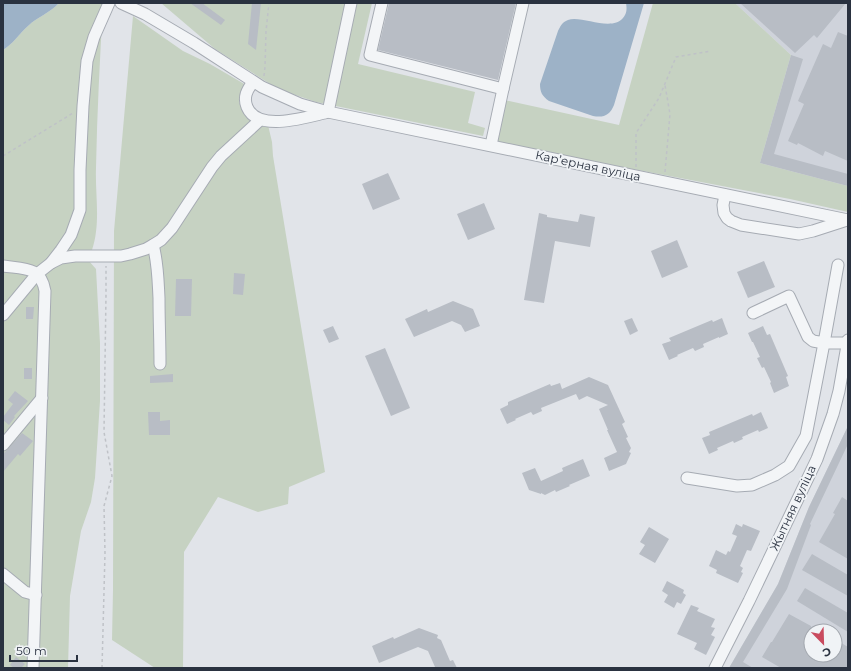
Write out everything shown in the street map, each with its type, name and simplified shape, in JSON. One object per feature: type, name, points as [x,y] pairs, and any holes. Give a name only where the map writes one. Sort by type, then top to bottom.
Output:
[{"type":"street","points":[[51,263],[71,235],[80,210],[80,170],[86,73],[91,48],[99,25],[110,3]]},
{"type":"street","name":"Карʼерная вуліца","points":[[121,3],[145,14],[194,43],[258,85],[300,104],[328,112],[848,220]]},
{"type":"street","points":[[328,112],[351,3]]},
{"type":"street","points":[[382,3],[370,54],[503,89]]},
{"type":"street","points":[[491,145],[523,3]]},
{"type":"street","points":[[3,315],[37,274],[51,263],[61,258],[75,256],[121,256],[154,246],[167,235],[212,167],[221,156],[260,120],[250,114],[245,102],[246,93],[258,85]]},
{"type":"street","name":"Карʼерная вуліца","points":[[260,120],[271,122],[285,121],[328,112]]},
{"type":"street","points":[[725,195],[723,205],[724,213],[731,221],[741,225],[799,234],[848,220]]},
{"type":"street","points":[[154,246],[158,272],[160,364]]},
{"type":"street","points":[[687,478],[737,486],[752,485],[775,475],[789,466],[806,436],[838,265]]},
{"type":"street","points":[[3,266],[28,270],[37,274],[42,280],[45,291],[33,668]]},
{"type":"street","points":[[753,313],[789,296],[808,337],[813,341],[824,343],[848,342]]},
{"type":"street","name":"Жытняя вуліца","points":[[714,668],[749,601],[817,459],[833,414],[848,342]]},
{"type":"street","points":[[3,445],[42,398]]},
{"type":"street","points":[[3,575],[25,592],[36,594]]},
{"type":"path","points":[[258,85],[265,67],[266,31],[269,3]]},
{"type":"path","points":[[636,176],[636,132],[659,98],[676,57],[711,51]]},
{"type":"path","points":[[664,182],[670,114],[665,84]]},
{"type":"path","points":[[3,156],[83,106]]},
{"type":"path","points":[[102,668],[105,553],[104,506],[112,476],[104,432],[106,256]]},
{"type":"shaded area","points":[[735,3],[848,3],[848,186],[760,163],[791,55]]},
{"type":"shaded area","points":[[848,426],[848,668],[729,668],[778,584],[809,507]]},
{"type":"green space","points":[[59,3],[103,3],[97,127],[97,219],[95,240],[92,250],[68,251],[39,267],[48,270],[70,261],[88,260],[96,269],[100,343],[100,401],[95,478],[91,502],[81,531],[70,596],[68,668],[3,668],[3,50],[32,23],[52,10]]},
{"type":"green space","points":[[161,3],[372,3],[358,64],[475,92],[468,123],[485,128],[483,136],[316,102],[278,89],[215,49]]},
{"type":"green space","points":[[653,3],[735,3],[791,55],[760,163],[848,186],[848,212],[790,199],[502,144],[498,141],[496,138],[504,100],[619,125]]},
{"type":"green space","points":[[133,16],[183,51],[210,64],[246,85],[239,102],[248,119],[268,125],[325,472],[289,487],[288,504],[258,512],[218,497],[184,552],[183,668],[155,668],[112,640],[114,231]]},
{"type":"water","points":[[3,3],[59,3],[52,10],[32,23],[3,50]]},
{"type":"water","points":[[626,3],[644,3],[611,111],[600,117],[593,116],[549,101],[543,96],[540,89],[540,84],[558,31],[564,22],[574,19],[611,24],[618,22],[625,14],[627,9]]},
{"type":"building","points":[[190,3],[202,3],[225,20],[221,25]]},
{"type":"building","points":[[252,3],[261,3],[256,50],[248,44]]},
{"type":"building","points":[[389,3],[516,3],[498,80],[378,50]]},
{"type":"building","points":[[740,3],[846,3],[817,38],[814,35],[795,53]]},
{"type":"building","points":[[838,32],[848,36],[848,161],[825,151],[823,156],[798,143],[797,145],[788,141],[804,104],[798,101],[823,44],[831,48]]},
{"type":"building","points":[[791,55],[803,59],[774,154],[848,174],[848,186],[760,163]]},
{"type":"building","points":[[388,173],[400,199],[373,210],[362,184]]},
{"type":"building","points":[[484,203],[495,229],[468,240],[457,214]]},
{"type":"building","points":[[539,213],[547,215],[547,217],[578,222],[580,214],[595,217],[590,247],[555,241],[544,303],[524,300]]},
{"type":"building","points":[[677,240],[688,267],[662,278],[651,251]]},
{"type":"building","points":[[764,261],[775,287],[748,298],[737,272]]},
{"type":"building","points":[[234,273],[245,274],[243,295],[233,294]]},
{"type":"building","points":[[176,279],[192,279],[191,316],[175,316]]},
{"type":"building","points":[[453,301],[473,309],[480,326],[465,332],[461,325],[452,321],[414,337],[405,319],[427,309],[428,312]]},
{"type":"building","points":[[26,307],[34,307],[33,319],[26,319]]},
{"type":"building","points":[[632,318],[638,331],[630,335],[624,321]]},
{"type":"building","points":[[722,318],[728,334],[703,344],[704,347],[695,351],[693,348],[669,360],[662,344],[671,341],[669,338],[712,320],[713,322]]},
{"type":"building","points":[[333,326],[339,339],[329,343],[323,330]]},
{"type":"building","points":[[763,326],[767,335],[770,334],[788,376],[786,377],[789,386],[774,393],[764,367],[762,368],[757,358],[760,357],[748,333]]},
{"type":"building","points":[[385,348],[410,408],[391,416],[365,356]]},
{"type":"building","points":[[24,368],[32,368],[32,379],[24,379]]},
{"type":"building","points":[[173,374],[173,382],[150,383],[150,376]]},
{"type":"building","points":[[589,377],[608,385],[625,422],[622,424],[631,448],[629,452],[631,453],[626,464],[609,471],[604,458],[617,452],[599,409],[608,405],[587,396],[579,400],[576,394],[541,408],[542,411],[533,415],[531,412],[507,424],[500,409],[508,405],[508,402],[550,384],[551,386],[560,383],[562,389]]},
{"type":"building","points":[[15,391],[28,401],[14,416],[15,417],[9,425],[3,420],[3,417],[13,404],[8,400]]},
{"type":"building","points":[[148,412],[160,412],[160,421],[170,420],[170,435],[149,435]]},
{"type":"building","points":[[761,412],[768,428],[759,432],[758,430],[742,437],[743,439],[734,443],[733,441],[717,448],[718,450],[709,454],[702,438],[710,435],[709,432],[752,414],[753,416]]},
{"type":"building","points":[[848,426],[848,444],[810,524],[811,525],[787,589],[743,662],[753,668],[729,668],[778,584],[809,507]]},
{"type":"building","points":[[22,433],[33,441],[20,456],[18,454],[3,472],[3,454]]},
{"type":"building","points":[[583,459],[590,476],[556,492],[555,490],[545,495],[529,490],[522,473],[535,468],[541,481],[563,471],[562,468]]},
{"type":"building","points":[[842,497],[848,501],[848,559],[819,542],[835,514],[833,513]]},
{"type":"building","points":[[736,524],[742,527],[743,524],[760,531],[751,551],[747,550],[740,566],[743,568],[741,572],[743,573],[738,583],[716,573],[717,570],[709,566],[716,550],[726,555],[728,551],[730,552],[737,536],[732,534]]},
{"type":"building","points":[[649,527],[669,539],[655,563],[639,554],[645,545],[640,542]]},
{"type":"building","points":[[812,554],[848,575],[848,596],[802,570]]},
{"type":"building","points":[[667,581],[684,590],[683,593],[686,595],[681,604],[677,602],[674,608],[664,602],[668,595],[662,591]]},
{"type":"building","points":[[805,588],[848,613],[848,632],[843,629],[843,623],[833,623],[797,601]]},
{"type":"building","points":[[691,605],[699,608],[697,611],[715,619],[711,627],[715,628],[711,635],[715,637],[706,655],[694,649],[697,643],[677,634]]},
{"type":"building","points":[[789,614],[806,623],[803,623],[803,663],[843,663],[843,644],[848,647],[848,668],[781,668],[762,657]]},
{"type":"building","points":[[419,628],[438,635],[437,638],[441,640],[450,661],[453,660],[457,668],[434,668],[435,667],[428,651],[418,647],[379,663],[372,646],[393,637],[394,639]]},
{"type":"building","points":[[16,657],[25,664],[21,668],[14,668],[10,665]]}]
